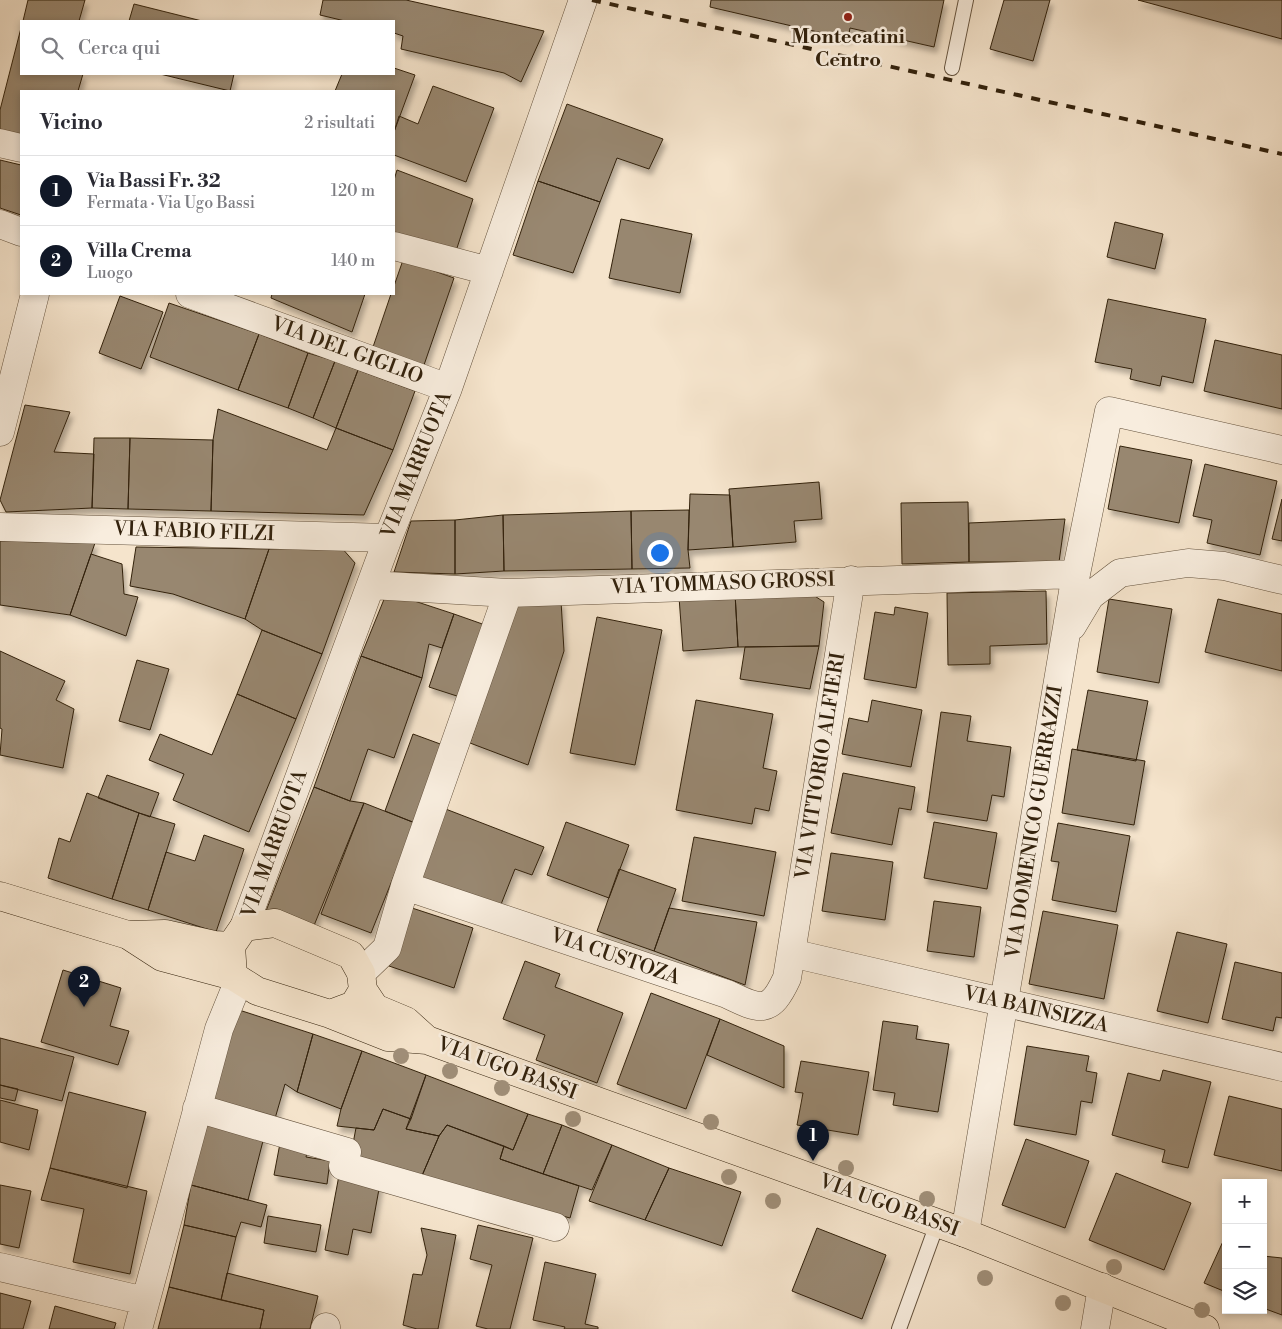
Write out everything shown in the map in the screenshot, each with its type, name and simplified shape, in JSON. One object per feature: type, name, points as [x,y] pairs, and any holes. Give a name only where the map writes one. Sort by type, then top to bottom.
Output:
[{"type":"main road","points":[[0,896],[128,935],[162,957],[236,978],[257,991],[330,1014],[354,1005],[362,981]]},
{"type":"main road","name":"VIA MARRUOTA","points":[[236,978],[238,936],[275,923],[351,955],[362,981]]},
{"type":"main road","points":[[128,935],[165,934],[214,945],[238,936]]},
{"type":"main road","name":"VIA UGO BASSI","points":[[362,981],[375,1008],[406,1021],[427,1040]]},
{"type":"main road","name":"VIA UGO BASSI","points":[[330,1014],[388,1037],[427,1040],[965,1233],[1205,1329]]},
{"type":"street","name":"VIA MARRUOTA","points":[[238,936],[388,538],[448,388],[583,0]]},
{"type":"street","points":[[0,143],[20,148]]},
{"type":"street","points":[[0,224],[20,232]]},
{"type":"street","points":[[395,246],[489,271]]},
{"type":"street","points":[[0,432],[34,295]]},
{"type":"street","name":"VIA DEL GIGLIO","points":[[193,295],[448,388]]},
{"type":"street","name":"VIA DOMENICO GUERRAZZI","points":[[965,1233],[1076,574],[1109,411],[1282,450]]},
{"type":"street","name":"VIA FABIO FILZI","points":[[0,527],[388,538]]},
{"type":"street","points":[[1065,638],[1090,596],[1120,573],[1188,563],[1224,566],[1282,580]]},
{"type":"street","name":"VIA TOMMASO GROSSI","points":[[371,585],[508,593],[851,580],[1076,574]]},
{"type":"street","name":"VIA VITTORIO ALFIERI","points":[[791,953],[851,580]]},
{"type":"street","points":[[362,981],[387,948],[405,886],[508,593]]},
{"type":"street","name":"VIA CUSTOZA","points":[[405,886],[727,994],[752,1006],[762,1007],[777,999],[787,978],[791,953]]},
{"type":"street","name":"VIA BAINSIZZA","points":[[791,953],[1282,1067]]},
{"type":"street","name":"VIA MARRUOTA","points":[[138,1329],[219,1029],[236,978]]},
{"type":"street","points":[[197,1108],[347,1152],[343,1166],[555,1227]]},
{"type":"street","points":[[0,1267],[145,1301]]},
{"type":"street","points":[[1095,1329],[1102,1287]]},
{"type":"lane","points":[[952,68],[966,0]]},
{"type":"lane","points":[[899,1329],[937,1224]]},
{"type":"building","points":[[28,0],[85,0],[79,20],[23,20]]},
{"type":"building","points":[[323,0],[406,0],[544,31],[521,82],[504,73],[401,49],[403,36],[395,33],[395,20],[341,20],[320,15]]},
{"type":"building","name":"Montecatini Centro","points":[[711,0],[944,0],[934,47],[850,28],[848,39],[710,7]]},
{"type":"building","points":[[1004,0],[1050,0],[1033,61],[990,49]]},
{"type":"building","points":[[1138,0],[1282,0],[1282,39]]},
{"type":"building","points":[[134,4],[198,20],[129,20]]},
{"type":"building","points":[[20,32],[20,75],[83,75],[78,90],[20,90],[20,136],[0,131],[0,110]]},
{"type":"building","points":[[395,68],[415,75],[395,129],[395,90],[335,90],[342,75],[395,75]]},
{"type":"building","points":[[164,75],[234,75],[230,90]]},
{"type":"building","points":[[433,86],[494,108],[466,182],[395,155],[395,129],[399,116],[418,124]]},
{"type":"building","points":[[567,104],[663,139],[649,169],[617,158],[600,202],[538,181]]},
{"type":"building","points":[[0,160],[20,165],[20,215],[0,208]]},
{"type":"building","points":[[397,170],[473,199],[456,251],[395,234],[395,177]]},
{"type":"building","points":[[538,181],[600,202],[573,273],[513,255]]},
{"type":"building","points":[[621,219],[692,234],[680,293],[609,278]]},
{"type":"building","points":[[1115,222],[1163,234],[1155,269],[1107,257]]},
{"type":"building","points":[[403,260],[454,278],[424,365],[373,347],[391,295],[395,295],[395,283]]},
{"type":"building","points":[[272,295],[365,295],[352,332],[271,298]]},
{"type":"building","points":[[120,296],[163,312],[141,369],[99,353]]},
{"type":"building","points":[[1108,299],[1206,319],[1193,383],[1162,376],[1160,386],[1130,379],[1132,369],[1095,362]]},
{"type":"building","points":[[169,303],[259,334],[238,390],[150,357]]},
{"type":"building","points":[[259,334],[308,353],[288,408],[238,390]]},
{"type":"building","points":[[1215,340],[1282,355],[1282,409],[1204,391]]},
{"type":"building","points":[[308,353],[335,361],[313,418],[288,408]]},
{"type":"building","points":[[335,361],[358,370],[336,428],[313,418]]},
{"type":"building","points":[[358,370],[415,391],[393,450],[336,428]]},
{"type":"building","points":[[25,405],[70,412],[54,452],[94,454],[92,508],[6,512],[0,500]]},
{"type":"building","points":[[218,409],[327,450],[336,428],[393,450],[364,515],[211,511],[213,440]]},
{"type":"building","points":[[94,438],[130,438],[128,509],[92,508]]},
{"type":"building","points":[[130,438],[213,440],[211,511],[128,509]]},
{"type":"building","points":[[1120,446],[1192,460],[1179,523],[1108,509]]},
{"type":"building","points":[[1205,464],[1277,481],[1260,555],[1207,543],[1212,520],[1193,516]]},
{"type":"building","points":[[819,482],[822,519],[794,521],[796,542],[733,547],[729,489]]},
{"type":"building","points":[[690,494],[730,495],[733,547],[688,550]]},
{"type":"building","points":[[1282,499],[1282,541],[1272,539]]},
{"type":"building","points":[[968,502],[969,562],[902,564],[901,503]]},
{"type":"building","points":[[689,510],[688,550],[690,568],[632,569],[631,511]]},
{"type":"building","points":[[631,511],[632,569],[504,571],[503,515]]},
{"type":"building","points":[[503,515],[504,571],[455,574],[455,520]]},
{"type":"building","points":[[1065,519],[1059,562],[969,562],[969,523]]},
{"type":"building","points":[[455,520],[455,574],[394,572],[411,521]]},
{"type":"building","points":[[0,541],[95,543],[70,615],[0,605]]},
{"type":"building","points":[[136,547],[269,549],[245,619],[173,594],[130,586]]},
{"type":"building","points":[[341,547],[355,563],[322,654],[262,630],[245,619],[269,549]]},
{"type":"building","points":[[91,554],[122,564],[124,594],[138,597],[126,636],[70,615]]},
{"type":"building","points":[[1046,591],[1047,644],[990,646],[990,664],[948,665],[947,593]]},
{"type":"building","points":[[387,592],[454,614],[442,648],[429,644],[422,678],[361,656]]},
{"type":"building","points":[[735,593],[810,593],[824,602],[819,646],[738,647]]},
{"type":"building","points":[[735,593],[738,647],[683,651],[679,597]]},
{"type":"building","points":[[1109,599],[1172,609],[1159,683],[1097,672]]},
{"type":"building","points":[[1218,599],[1282,614],[1282,671],[1205,652]]},
{"type":"building","points":[[518,601],[561,601],[564,651],[528,765],[470,743]]},
{"type":"building","points":[[895,607],[928,613],[916,688],[864,679],[875,612],[894,615]]},
{"type":"building","points":[[454,614],[488,626],[463,698],[429,687]]},
{"type":"building","points":[[597,617],[662,630],[635,765],[570,753]]},
{"type":"building","points":[[262,630],[322,654],[296,719],[237,694]]},
{"type":"building","points":[[819,646],[810,689],[740,679],[745,647]]},
{"type":"building","points":[[0,651],[65,681],[56,700],[74,709],[63,768],[0,755],[2,729],[0,728]]},
{"type":"building","points":[[361,656],[422,678],[394,758],[368,749],[350,801],[314,787]]},
{"type":"building","points":[[137,660],[169,669],[150,730],[119,721]]},
{"type":"building","points":[[1088,690],[1148,701],[1136,761],[1077,750]]},
{"type":"building","points":[[237,694],[296,719],[249,832],[173,800],[184,774],[149,760],[160,734],[212,755]]},
{"type":"building","points":[[696,700],[773,714],[763,768],[777,771],[769,811],[755,808],[752,824],[676,810]]},
{"type":"building","points":[[872,700],[922,710],[911,767],[842,754],[849,718],[868,722]]},
{"type":"building","points":[[941,712],[971,716],[967,741],[1011,747],[1004,797],[992,795],[987,821],[927,812]]},
{"type":"building","points":[[413,734],[443,745],[415,823],[385,811]]},
{"type":"building","points":[[1072,749],[1145,761],[1134,825],[1062,813]]},
{"type":"building","points":[[843,773],[915,787],[911,810],[899,808],[892,845],[831,833]]},
{"type":"building","points":[[107,775],[159,793],[150,817],[98,798]]},
{"type":"building","points":[[314,787],[350,801],[364,803],[313,928],[266,911]]},
{"type":"building","points":[[87,793],[139,813],[112,899],[48,878],[59,838],[70,842]]},
{"type":"building","points":[[364,803],[415,823],[371,933],[321,914]]},
{"type":"building","points":[[443,808],[544,847],[532,875],[515,869],[498,912],[415,879]]},
{"type":"building","points":[[139,813],[175,824],[148,910],[112,899]]},
{"type":"building","points":[[566,822],[629,845],[609,898],[547,875]]},
{"type":"building","points":[[934,822],[997,833],[987,889],[924,878]]},
{"type":"building","points":[[1058,823],[1130,836],[1116,912],[1052,900],[1059,862],[1051,861]]},
{"type":"building","points":[[204,835],[244,849],[216,932],[148,910],[166,852],[195,861]]},
{"type":"building","points":[[694,837],[776,852],[764,916],[682,901]]},
{"type":"building","points":[[831,853],[893,862],[885,920],[822,911]]},
{"type":"building","points":[[619,869],[676,889],[654,951],[597,931]]},
{"type":"building","points":[[934,901],[981,907],[974,957],[927,951]]},
{"type":"building","points":[[409,907],[473,928],[454,988],[389,966]]},
{"type":"building","points":[[669,908],[757,922],[745,985],[654,951]]},
{"type":"building","points":[[1043,911],[1118,925],[1104,999],[1029,984]]},
{"type":"building","points":[[1177,932],[1227,944],[1208,1023],[1157,1011]]},
{"type":"building","points":[[525,961],[560,974],[555,987],[623,1013],[597,1083],[536,1060],[545,1035],[503,1019]]},
{"type":"building","points":[[1235,962],[1282,973],[1282,1018],[1276,1017],[1273,1031],[1222,1019]]},
{"type":"building","points":[[63,970],[121,988],[110,1026],[129,1031],[118,1065],[41,1042]]},
{"type":"building","points":[[651,993],[720,1019],[686,1109],[617,1084]]},
{"type":"building","points":[[236,1009],[313,1034],[297,1092],[285,1084],[274,1122],[210,1104]]},
{"type":"building","points":[[720,1019],[784,1046],[784,1088],[707,1055]]},
{"type":"building","points":[[883,1021],[918,1026],[916,1039],[949,1044],[938,1112],[893,1105],[895,1093],[873,1090]]},
{"type":"building","points":[[313,1034],[362,1051],[341,1109],[297,1092]]},
{"type":"building","points":[[0,1038],[74,1057],[62,1101],[0,1085]]},
{"type":"building","points":[[1027,1046],[1089,1056],[1086,1071],[1097,1073],[1092,1103],[1081,1101],[1076,1135],[1014,1125]]},
{"type":"building","points":[[362,1051],[426,1075],[411,1119],[383,1109],[374,1130],[337,1126],[341,1109]]},
{"type":"building","points":[[801,1061],[869,1072],[858,1135],[797,1125],[803,1093],[795,1092]]},
{"type":"building","points":[[1163,1070],[1211,1082],[1188,1168],[1162,1162],[1165,1150],[1112,1135],[1128,1073],[1160,1081]]},
{"type":"building","points":[[426,1075],[528,1114],[513,1150],[447,1125],[439,1136],[406,1129]]},
{"type":"building","points":[[0,1085],[18,1089],[15,1101],[0,1098]]},
{"type":"building","points":[[69,1092],[146,1112],[127,1188],[50,1168]]},
{"type":"building","points":[[1229,1096],[1282,1109],[1282,1171],[1214,1155]]},
{"type":"building","points":[[0,1100],[38,1110],[29,1150],[0,1142]]},
{"type":"building","points":[[383,1109],[411,1119],[406,1129],[439,1136],[421,1178],[350,1159],[356,1128],[374,1130]]},
{"type":"building","points":[[528,1114],[562,1125],[543,1174],[500,1159],[504,1146],[513,1150]]},
{"type":"building","points":[[208,1119],[265,1133],[248,1200],[191,1185]]},
{"type":"building","points":[[447,1125],[504,1146],[500,1159],[579,1186],[570,1218],[421,1178],[439,1136]]},
{"type":"building","points":[[562,1125],[612,1145],[592,1190],[543,1174]]},
{"type":"building","points":[[281,1138],[309,1143],[306,1157],[330,1161],[327,1184],[274,1175]]},
{"type":"building","points":[[1026,1139],[1089,1161],[1065,1228],[1002,1205]]},
{"type":"building","points":[[612,1145],[669,1168],[645,1220],[589,1201]]},
{"type":"building","points":[[50,1168],[147,1191],[130,1274],[73,1262],[84,1209],[41,1200]]},
{"type":"building","points":[[669,1168],[741,1192],[722,1246],[645,1220]]},
{"type":"building","points":[[340,1170],[381,1178],[371,1233],[353,1229],[348,1255],[325,1250]]},
{"type":"building","points":[[1116,1173],[1191,1203],[1164,1270],[1089,1240]]},
{"type":"building","points":[[0,1185],[31,1191],[19,1248],[0,1244]]},
{"type":"building","points":[[191,1185],[267,1205],[261,1227],[241,1222],[236,1237],[184,1225]]},
{"type":"building","points":[[268,1216],[321,1225],[316,1252],[264,1243]]},
{"type":"building","points":[[184,1225],[236,1237],[221,1300],[169,1287]]},
{"type":"building","points":[[478,1225],[533,1238],[510,1329],[488,1329],[476,1326],[492,1265],[470,1259]]},
{"type":"building","points":[[421,1228],[456,1235],[438,1329],[417,1329],[403,1325],[413,1274],[422,1275],[427,1255]]},
{"type":"building","points":[[817,1228],[886,1255],[862,1319],[792,1291]]},
{"type":"building","points":[[1222,1244],[1222,1290],[1204,1283]]},
{"type":"building","points":[[1267,1256],[1282,1258],[1282,1315],[1267,1309]]},
{"type":"building","points":[[545,1262],[596,1274],[585,1324],[598,1327],[598,1329],[564,1329],[565,1327],[533,1320]]},
{"type":"building","points":[[227,1273],[318,1296],[310,1329],[260,1329],[264,1310],[221,1300]]},
{"type":"building","points":[[169,1287],[264,1310],[260,1329],[158,1329]]},
{"type":"building","points":[[0,1293],[31,1301],[23,1329],[0,1329]]},
{"type":"building","points":[[55,1306],[116,1323],[114,1329],[49,1329]]},
{"type":"railway","points":[[592,0],[1282,154]]},
{"type":"place","name":"Montecatini Centro","points":[[848,17]]},
{"type":"place","name":"Villa Crema","points":[[84,1007]]},
{"type":"place","name":"Via Bassi Fr. 32","points":[[813,1161]]}]
